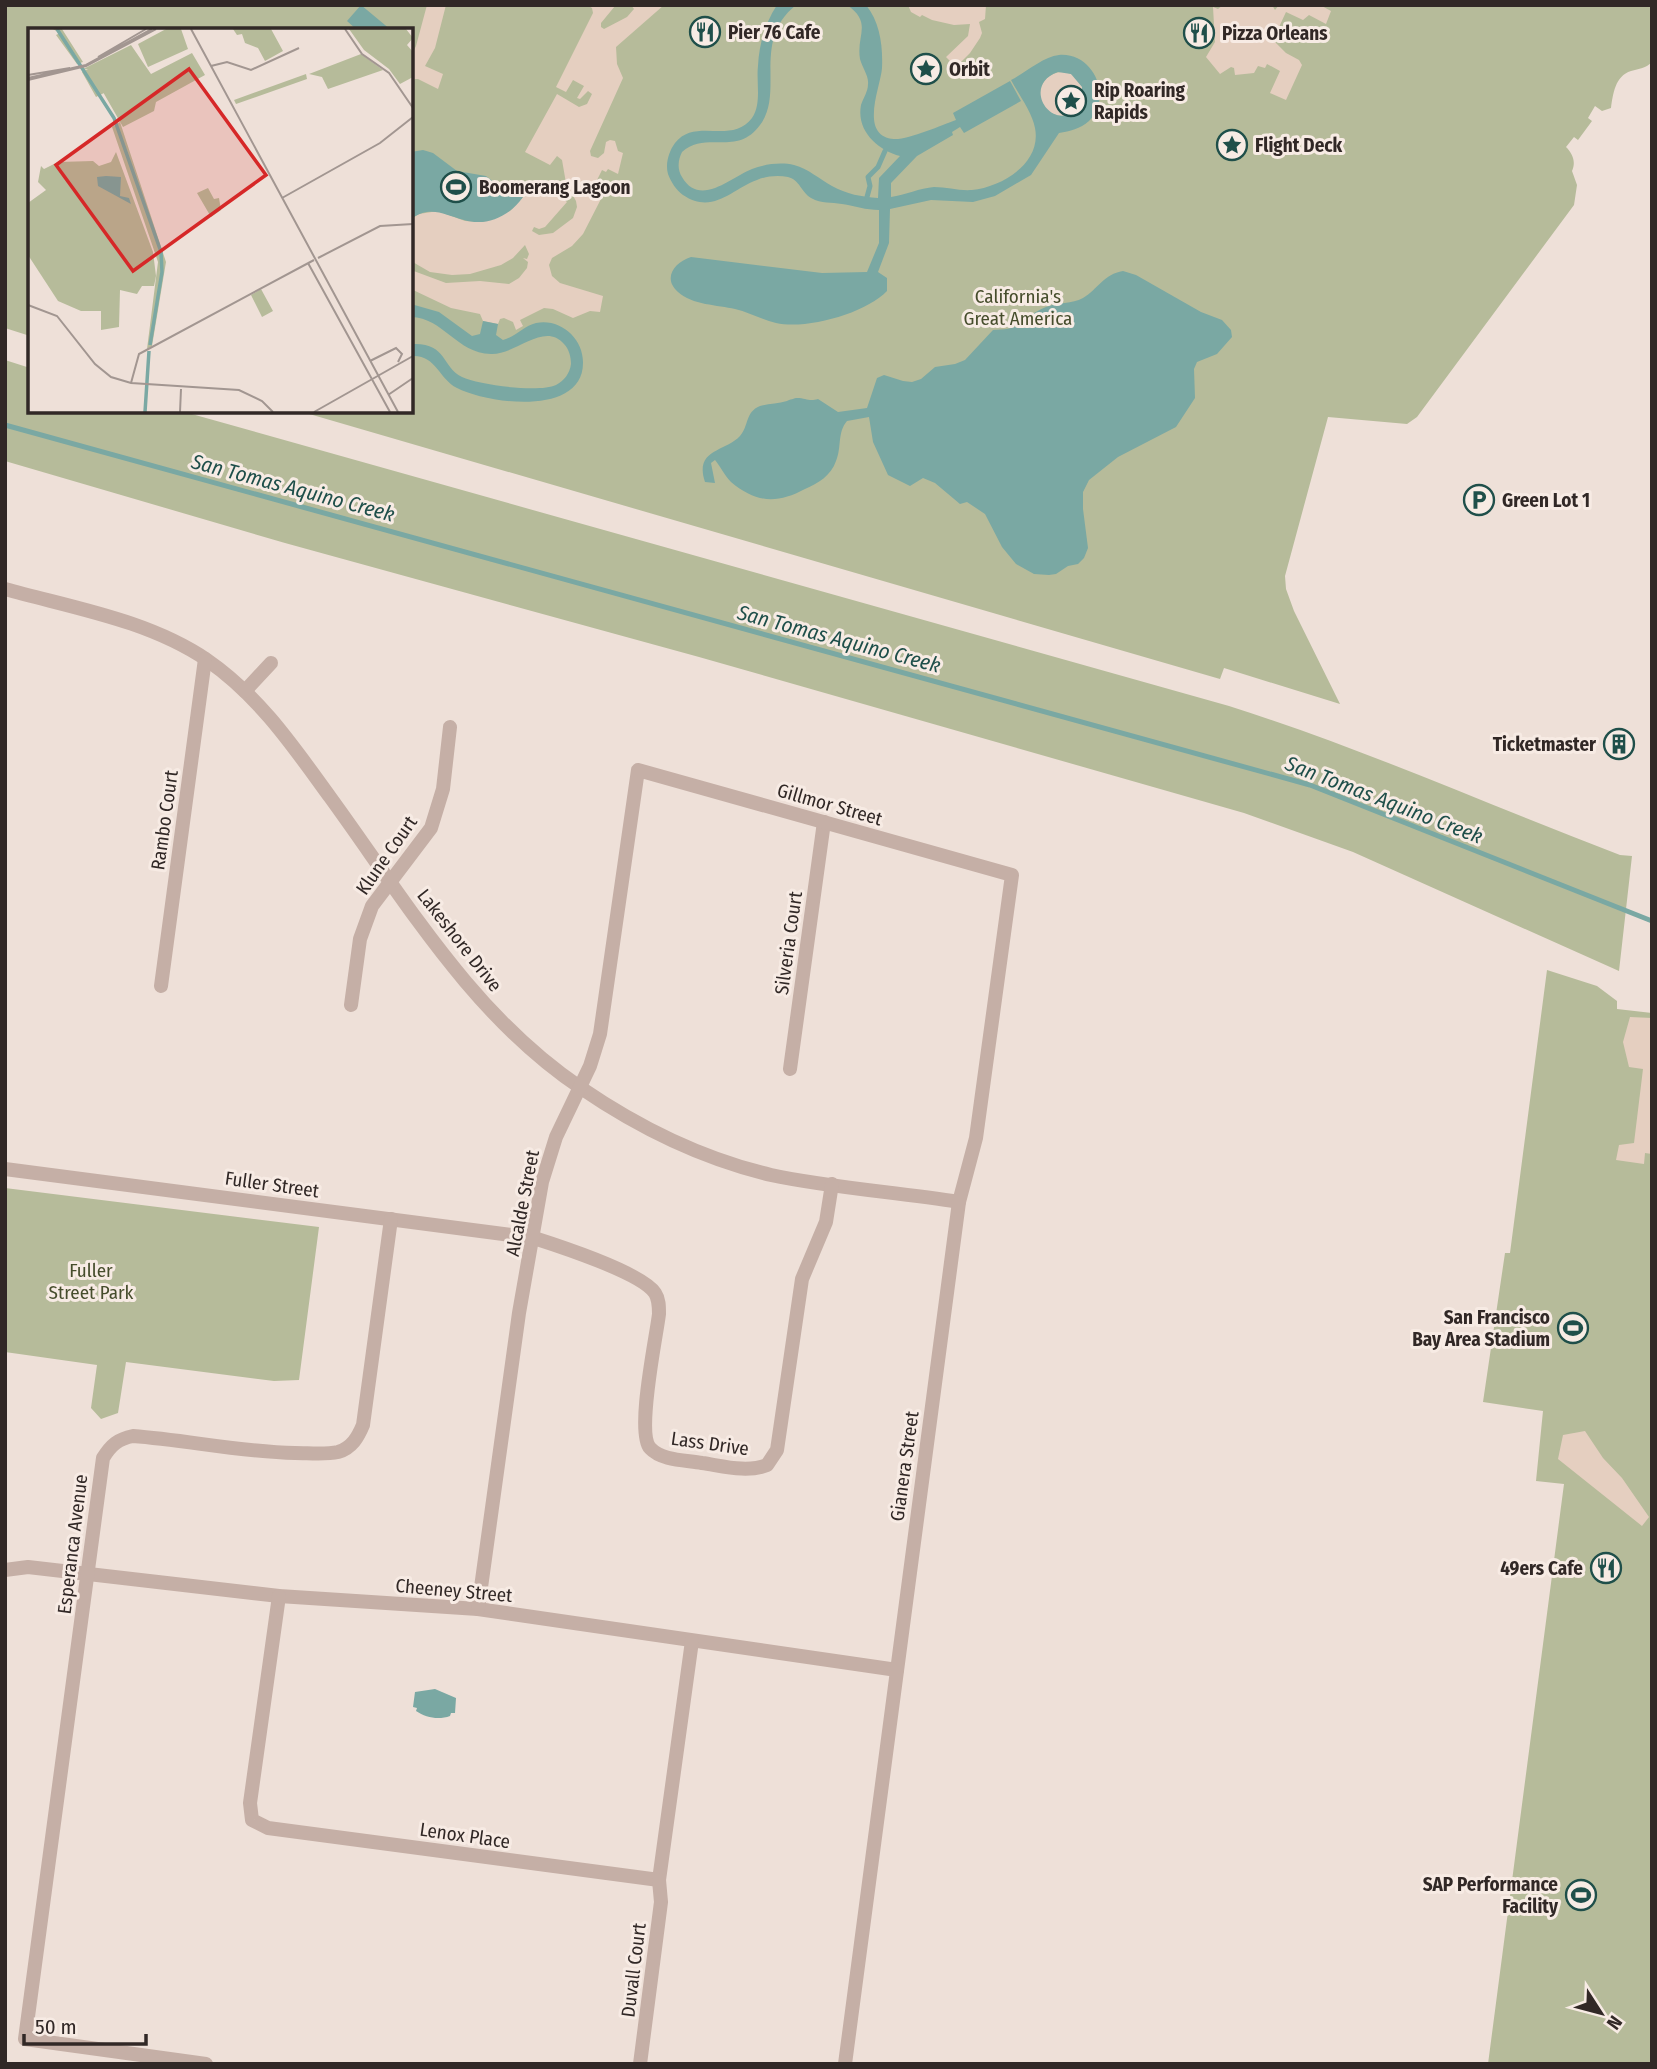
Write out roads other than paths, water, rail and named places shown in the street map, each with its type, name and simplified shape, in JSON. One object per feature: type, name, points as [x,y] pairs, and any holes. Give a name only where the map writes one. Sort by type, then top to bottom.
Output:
[{"type":"street","points":[[5,597],[6,589]]},
{"type":"street","name":"Lakeshore Drive","points":[[6,589],[132,624],[178,643],[205,659],[245,691],[285,735],[447,958],[486,1006],[529,1048],[581,1088],[644,1126],[704,1153],[769,1174],[960,1202]]},
{"type":"street","name":"Rambo Court","points":[[161,986],[205,659]]},
{"type":"street","points":[[245,691],[271,663]]},
{"type":"street","name":"Klune Court","points":[[351,1005],[360,939],[372,906],[431,828],[443,789],[450,727]]},
{"type":"street","name":"Gillmor Street","points":[[638,770],[1012,875]]},
{"type":"street","name":"Alcalde Street","points":[[478,1609],[519,1312],[542,1182],[561,1126],[581,1088],[600,1034],[638,770]]},
{"type":"street","name":"Silveria Court","points":[[790,1069],[824,822]]},
{"type":"street","name":"Gianera Street","points":[[845,2064],[960,1202],[976,1138],[1012,875]]},
{"type":"street","name":"Fuller Street","points":[[5,1169],[534,1238]]},
{"type":"street","name":"Lass Drive","points":[[534,1238],[641,1280],[655,1293],[659,1302],[659,1314],[644,1420],[646,1440],[650,1448],[657,1454],[677,1459],[760,1468],[773,1460],[777,1450],[802,1279],[826,1222],[832,1184]]},
{"type":"street","name":"Esperanca Avenue","points":[[206,2064],[25,2039],[103,1458],[110,1447],[120,1439],[133,1436],[269,1452],[328,1453],[351,1446],[363,1425],[391,1219]]},
{"type":"street","name":"Cheeney Street","points":[[5,1570],[28,1567],[279,1596],[478,1609],[897,1670]]},
{"type":"street","name":"Lenox Place","points":[[279,1596],[250,1802],[253,1820],[268,1828],[659,1880]]},
{"type":"street","points":[[659,1880],[692,1641]]},
{"type":"street","name":"Duvall Court","points":[[640,2064],[661,1902],[659,1880]]},
{"type":"water","points":[[361,5],[389,28],[355,28],[347,21]]},
{"type":"water","points":[[777,5],[796,5],[783,19],[775,34],[771,50],[767,112],[760,125],[741,140],[701,143],[682,152],[680,174],[689,186],[698,190],[716,188],[757,167],[784,164],[804,169],[843,191],[878,198],[879,178],[900,156],[884,149],[870,138],[862,123],[861,105],[868,81],[859,51],[862,30],[859,18],[847,5],[866,5],[877,27],[882,68],[874,120],[883,136],[894,139],[908,137],[956,120],[953,113],[1010,81],[1021,101],[964,133],[960,127],[952,132],[953,135],[917,156],[891,183],[891,197],[934,187],[967,190],[984,188],[1017,171],[1026,162],[1036,141],[1033,122],[1011,80],[1047,59],[1059,55],[1082,61],[1096,78],[1099,101],[1089,121],[1078,128],[1059,133],[1031,175],[995,196],[973,202],[931,200],[890,209],[889,243],[878,272],[887,278],[887,291],[877,299],[851,313],[819,322],[789,325],[771,322],[735,309],[698,302],[684,296],[673,287],[672,271],[691,257],[822,273],[867,272],[879,243],[879,210],[815,200],[788,177],[772,176],[761,179],[722,198],[704,202],[683,195],[669,177],[669,154],[683,136],[693,132],[734,130],[744,126],[752,118],[758,99],[763,34]],"holes":[[[1058,72],[1071,74],[1082,87],[1081,104],[1071,113],[1061,116],[1052,113],[1041,98],[1041,88],[1046,79]]]},
{"type":"water","name":"Boomerang Lagoon","points":[[423,150],[433,153],[457,171],[486,176],[508,193],[523,197],[511,210],[489,221],[472,222],[431,212],[413,218],[413,152]]},
{"type":"water","points":[[1123,271],[1136,275],[1201,312],[1222,320],[1231,330],[1232,337],[1217,354],[1197,362],[1194,369],[1195,398],[1176,427],[1118,457],[1089,480],[1083,492],[1088,548],[1078,564],[1068,566],[1056,574],[1034,574],[1016,564],[1002,547],[985,514],[967,502],[960,504],[935,483],[923,478],[910,486],[888,475],[873,442],[869,417],[847,421],[831,471],[795,494],[767,499],[749,494],[726,477],[715,460],[711,463],[715,483],[705,482],[703,471],[707,457],[740,436],[749,415],[760,406],[797,398],[818,399],[838,412],[867,408],[877,378],[884,375],[912,382],[921,379],[935,367],[965,360],[993,330],[1012,328],[1046,307],[1083,298],[1106,278]]},
{"type":"water","points":[[413,305],[439,312],[472,336],[480,334],[483,321],[498,324],[496,335],[503,340],[536,323],[545,322],[561,327],[574,338],[582,353],[579,380],[568,392],[552,399],[532,402],[471,394],[451,384],[426,359],[413,356],[413,344],[423,344],[437,351],[462,377],[523,388],[548,387],[562,381],[568,374],[571,361],[567,348],[556,338],[548,336],[500,353],[479,352],[422,319],[413,317]]},
{"type":"water","points":[[435,1689],[456,1698],[455,1713],[437,1718],[416,1711],[417,1708],[413,1707],[415,1692]]},
{"type":"waterway","points":[[867,197],[870,186],[868,177],[878,167],[885,151]]},
{"type":"waterway","name":"San Tomas Aquino Creek","points":[[5,425],[1310,785],[1652,921]]},
{"type":"place","name":"Pier 76 Cafe","points":[[705,32]]},
{"type":"place","name":"Pizza Orleans","points":[[1199,33]]},
{"type":"place","name":"Orbit","points":[[926,69]]},
{"type":"place","name":"Rip Roaring Rapids","points":[[1071,101]]},
{"type":"place","name":"Flight Deck","points":[[1232,145]]},
{"type":"place","name":"Boomerang Lagoon","points":[[456,187]]},
{"type":"place","name":"Green Lot 1","points":[[1479,500]]},
{"type":"place","name":"Ticketmaster","points":[[1619,744]]},
{"type":"place","name":"San Francisco Bay Area Stadium","points":[[1573,1328]]},
{"type":"place","name":"49ers Cafe","points":[[1606,1568]]},
{"type":"place","name":"SAP Performance Facility","points":[[1581,1895]]},
{"type":"park label","name":"California's Great America","points":[[1018,307]]},
{"type":"park label","name":"Fuller Street Park","points":[[91,1281]]}]
